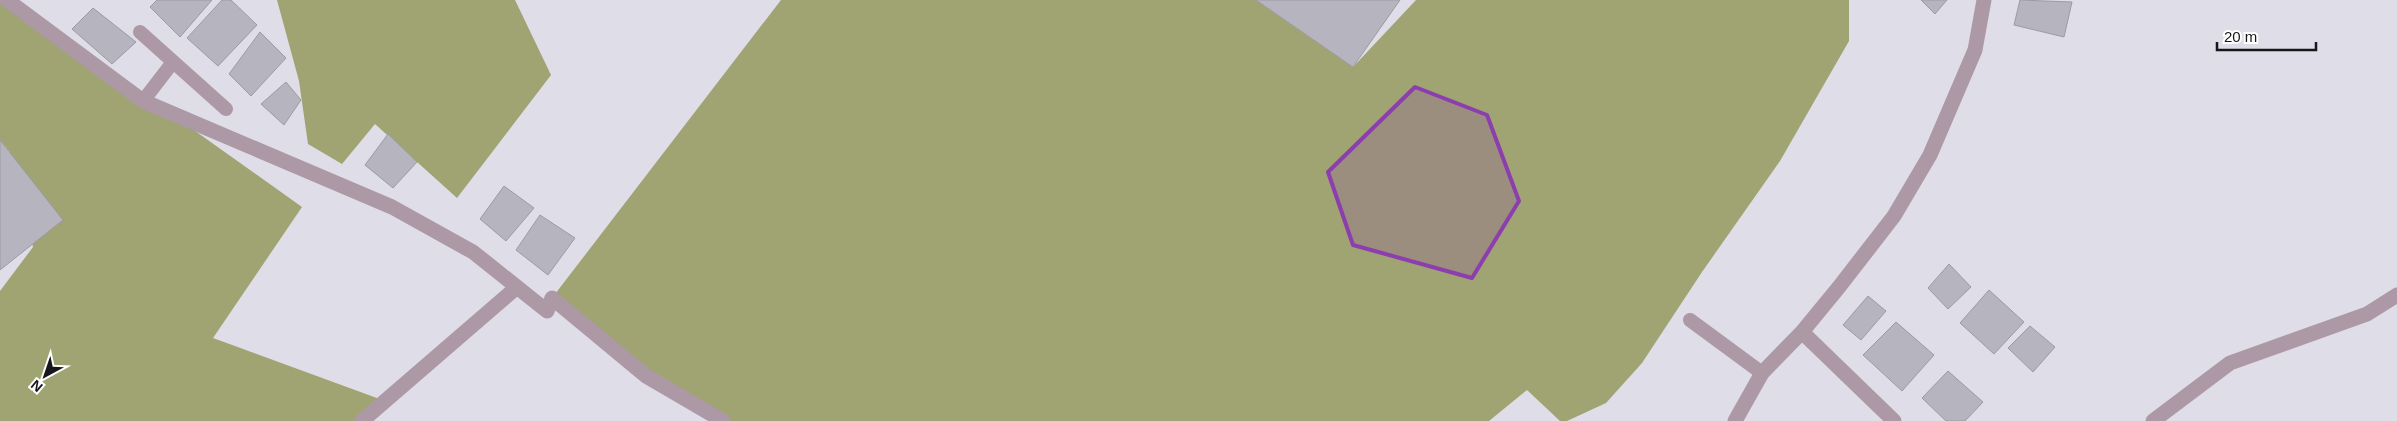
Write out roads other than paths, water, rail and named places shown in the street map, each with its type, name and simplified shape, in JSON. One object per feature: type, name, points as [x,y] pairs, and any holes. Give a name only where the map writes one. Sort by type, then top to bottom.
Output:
[{"type":"street","points":[[7,0],[143,101],[392,207],[473,252],[547,311],[552,298],[646,376],[723,421]]},
{"type":"street","points":[[1735,421],[1762,373],[1802,332],[1894,216],[1930,155],[1976,50],[1984,0]]},
{"type":"street","points":[[362,421],[517,287]]},
{"type":"street","points":[[2153,421],[2230,363],[2367,314],[2397,295]]},
{"type":"street","points":[[1802,332],[1894,421]]},
{"type":"lane","points":[[140,32],[226,109]]},
{"type":"lane","points":[[143,101],[173,62]]},
{"type":"lane","points":[[1690,320],[1762,373]]}]
